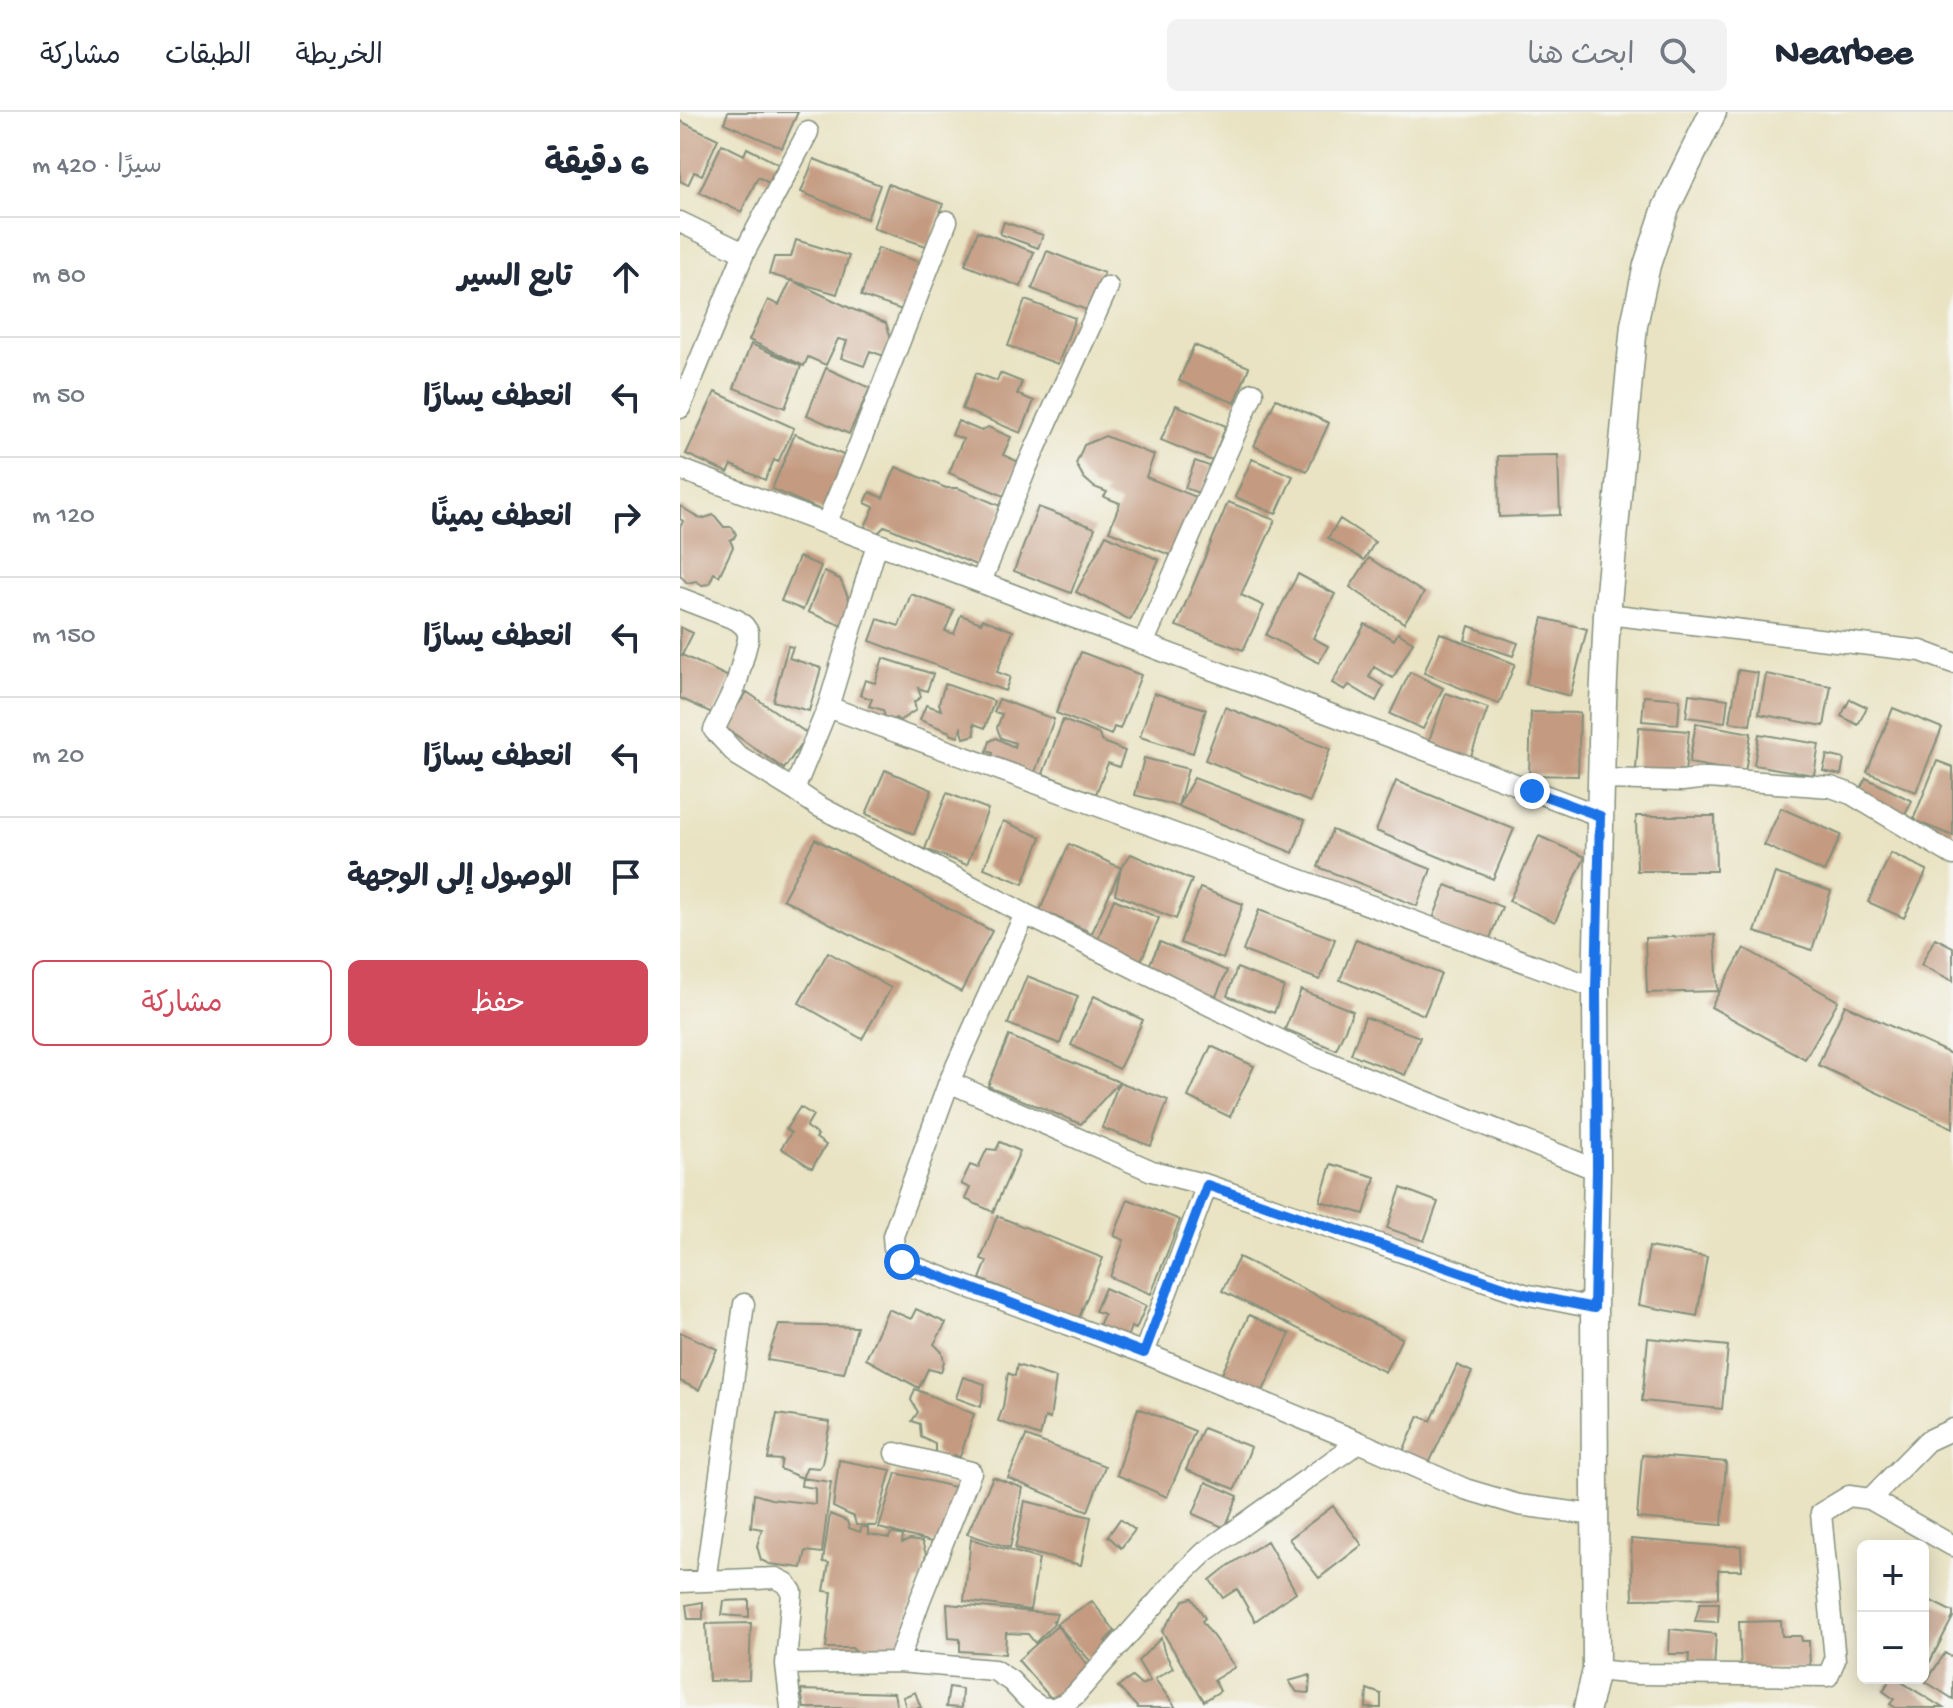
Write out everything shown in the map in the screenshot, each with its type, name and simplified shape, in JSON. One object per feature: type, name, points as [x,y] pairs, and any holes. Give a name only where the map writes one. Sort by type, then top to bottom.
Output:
[{"type":"street","points":[[1587,1708],[1596,1670],[1596,988],[1607,614],[1634,325],[1647,265],[1666,208],[1713,112]]},
{"type":"street","points":[[680,408],[688,364],[808,132]]},
{"type":"street","points":[[826,524],[947,221]]},
{"type":"street","points":[[680,222],[744,253]]},
{"type":"street","points":[[981,582],[1026,469],[1108,287]]},
{"type":"street","points":[[1143,644],[1253,393]]},
{"type":"street","points":[[680,469],[1600,816]]},
{"type":"street","points":[[794,790],[828,707],[877,544]]},
{"type":"street","points":[[680,598],[737,620],[748,632],[736,685],[714,730],[737,755],[818,806],[1025,914],[1310,1055],[1597,1170]]},
{"type":"street","points":[[1607,614],[1921,651],[1953,663]]},
{"type":"street","points":[[828,707],[1596,988]]},
{"type":"street","points":[[1601,779],[1682,781],[1708,778],[1831,787],[1851,794],[1953,855]]},
{"type":"street","points":[[1025,914],[949,1082],[893,1236],[894,1249],[902,1262],[1144,1353],[1465,1489],[1519,1505],[1595,1515]]},
{"type":"street","points":[[949,1082],[1152,1171],[1207,1185],[1524,1294],[1594,1308]]},
{"type":"street","points":[[1144,1353],[1207,1185]]},
{"type":"street","points":[[705,1581],[744,1304]]},
{"type":"street","points":[[1870,1499],[1927,1441],[1953,1429]]},
{"type":"street","points":[[786,1664],[898,1662],[994,1670],[1040,1707],[1051,1708],[1065,1703],[1205,1552],[1359,1442]]},
{"type":"street","points":[[895,1453],[971,1472],[898,1662]]},
{"type":"street","points":[[1596,1670],[1636,1674],[1828,1676],[1835,1660],[1821,1513],[1849,1496],[1870,1499],[1953,1546]]},
{"type":"street","points":[[680,1582],[776,1578],[786,1583],[792,1592],[786,1664],[791,1708]]},
{"type":"building","points":[[728,112],[798,112],[782,148],[724,123]]},
{"type":"building","points":[[680,121],[718,139],[702,175],[694,172],[688,185],[680,181]]},
{"type":"building","points":[[722,144],[744,155],[747,148],[778,164],[769,183],[758,177],[741,212],[699,192]]},
{"type":"building","points":[[814,159],[880,185],[867,219],[801,192]]},
{"type":"building","points":[[888,184],[943,204],[929,247],[873,228]]},
{"type":"building","points":[[1004,222],[1043,235],[1038,248],[1000,234]]},
{"type":"building","points":[[978,231],[1034,252],[1021,287],[965,265]]},
{"type":"building","points":[[796,240],[849,256],[837,294],[769,274],[774,257],[791,257]]},
{"type":"building","points":[[878,248],[922,263],[905,311],[861,296]]},
{"type":"building","points":[[1047,251],[1104,273],[1089,311],[1032,289]]},
{"type":"building","points":[[791,280],[886,323],[891,338],[884,356],[870,351],[864,366],[841,358],[847,341],[838,339],[826,365],[808,357],[804,366],[749,340],[768,300],[779,305]]},
{"type":"building","points":[[1025,300],[1075,318],[1058,364],[1008,346]]},
{"type":"building","points":[[751,344],[801,366],[785,408],[734,388]]},
{"type":"building","points":[[1194,345],[1249,367],[1235,403],[1179,381]]},
{"type":"building","points":[[826,368],[870,388],[849,434],[807,415]]},
{"type":"building","points":[[976,373],[997,381],[1000,373],[1022,382],[1017,394],[1034,401],[1021,433],[962,409]]},
{"type":"building","points":[[715,392],[794,428],[778,462],[774,460],[765,480],[732,465],[728,473],[686,454]]},
{"type":"building","points":[[1276,399],[1329,423],[1307,471],[1254,446]]},
{"type":"building","points":[[1176,405],[1226,426],[1212,461],[1161,440]]},
{"type":"building","points":[[958,421],[981,431],[988,427],[1011,437],[1003,455],[1019,462],[1004,496],[949,473],[963,439],[952,435]]},
{"type":"building","points":[[795,434],[850,458],[823,511],[772,489]]},
{"type":"building","points":[[1105,436],[1154,455],[1146,477],[1199,498],[1175,557],[1109,531],[1120,503],[1104,497],[1107,492],[1094,487],[1084,478],[1076,464],[1084,445]]},
{"type":"building","points":[[1558,455],[1560,515],[1499,517],[1498,456]]},
{"type":"building","points":[[1252,459],[1293,476],[1276,514],[1235,497]]},
{"type":"building","points":[[1195,461],[1212,467],[1201,494],[1185,488]]},
{"type":"building","points":[[896,467],[1003,507],[978,566],[885,526],[877,534],[864,529],[874,507],[865,503],[870,492],[883,498]]},
{"type":"building","points":[[1228,502],[1275,520],[1241,595],[1264,606],[1243,650],[1176,626]]},
{"type":"building","points":[[680,506],[701,519],[714,515],[724,527],[732,527],[736,534],[730,540],[733,547],[719,576],[714,573],[709,584],[702,585],[696,581],[687,583],[680,575],[680,527],[683,521],[680,519]]},
{"type":"building","points":[[1038,507],[1095,528],[1071,593],[1014,571]]},
{"type":"building","points":[[1340,519],[1375,542],[1364,560],[1328,538]]},
{"type":"building","points":[[1106,535],[1159,560],[1130,620],[1076,592]]},
{"type":"building","points":[[799,557],[821,566],[803,610],[781,601]]},
{"type":"building","points":[[1369,558],[1424,593],[1404,623],[1350,587]]},
{"type":"building","points":[[824,572],[840,579],[853,608],[845,627],[808,612]]},
{"type":"building","points":[[1298,574],[1335,594],[1313,638],[1328,646],[1319,663],[1266,635]]},
{"type":"building","points":[[911,594],[954,610],[945,631],[954,634],[961,615],[981,623],[983,619],[1013,631],[997,672],[1010,677],[1005,691],[870,641],[878,619],[899,626]]},
{"type":"building","points":[[1543,618],[1587,629],[1570,696],[1526,684]]},
{"type":"building","points":[[1365,624],[1394,640],[1398,633],[1413,642],[1393,678],[1374,667],[1369,677],[1384,686],[1376,701],[1349,685],[1345,690],[1332,683]]},
{"type":"building","points":[[1469,626],[1518,643],[1513,656],[1465,640]]},
{"type":"building","points":[[680,627],[693,633],[682,655],[731,678],[714,714],[680,698]]},
{"type":"building","points":[[1440,633],[1515,664],[1499,704],[1424,673]]},
{"type":"building","points":[[788,646],[793,647],[789,658],[821,668],[809,711],[773,701]]},
{"type":"building","points":[[1081,652],[1141,675],[1120,729],[1114,727],[1111,735],[1056,713]]},
{"type":"building","points":[[883,658],[933,674],[927,691],[918,688],[921,697],[914,702],[916,710],[899,721],[896,718],[886,720],[883,710],[869,706],[872,699],[860,695],[865,680],[875,683]]},
{"type":"building","points":[[1738,670],[1758,673],[1750,725],[1730,722]]},
{"type":"building","points":[[1410,672],[1443,688],[1423,729],[1390,714]]},
{"type":"building","points":[[1766,674],[1831,686],[1824,726],[1759,714]]},
{"type":"building","points":[[945,684],[994,701],[985,728],[974,724],[975,735],[964,738],[961,728],[958,737],[920,720],[926,705],[941,710],[939,703]]},
{"type":"building","points":[[747,692],[808,734],[784,769],[723,726]]},
{"type":"building","points":[[1154,693],[1206,709],[1193,753],[1140,737]]},
{"type":"building","points":[[1446,693],[1488,708],[1468,764],[1426,749]]},
{"type":"building","points":[[1689,694],[1728,699],[1725,722],[1686,717]]},
{"type":"building","points":[[1644,696],[1680,699],[1678,724],[1642,721]]},
{"type":"building","points":[[999,699],[1054,719],[1034,775],[992,758],[993,753],[987,751],[990,741],[996,738],[1014,747],[1015,743],[1001,738],[997,728],[1002,714],[994,712]]},
{"type":"building","points":[[1850,699],[1867,707],[1858,725],[1841,716]]},
{"type":"building","points":[[1225,707],[1330,749],[1310,802],[1205,760]]},
{"type":"building","points":[[1893,708],[1942,728],[1916,792],[1867,772]]},
{"type":"building","points":[[1531,712],[1580,713],[1578,776],[1529,775]]},
{"type":"building","points":[[1063,720],[1099,734],[1101,741],[1125,751],[1119,767],[1108,763],[1096,794],[1043,774]]},
{"type":"building","points":[[1696,723],[1751,733],[1745,773],[1689,763]]},
{"type":"building","points":[[1639,727],[1689,731],[1685,773],[1636,769]]},
{"type":"building","points":[[1759,734],[1819,744],[1814,775],[1754,765]]},
{"type":"building","points":[[1827,755],[1844,759],[1841,775],[1823,771]]},
{"type":"building","points":[[1144,758],[1188,769],[1178,806],[1135,795]]},
{"type":"building","points":[[1937,761],[1953,767],[1953,836],[1913,820]]},
{"type":"building","points":[[885,770],[932,790],[914,834],[866,814]]},
{"type":"building","points":[[1194,778],[1305,820],[1293,853],[1178,806]]},
{"type":"building","points":[[1866,778],[1912,801],[1905,815],[1859,792]]},
{"type":"building","points":[[1396,781],[1514,829],[1493,879],[1376,831]]},
{"type":"building","points":[[947,793],[988,809],[967,865],[925,849]]},
{"type":"building","points":[[1781,808],[1841,835],[1824,872],[1764,845]]},
{"type":"building","points":[[1636,816],[1715,816],[1716,871],[1637,871]]},
{"type":"building","points":[[1003,821],[1041,837],[1023,884],[984,868]]},
{"type":"building","points":[[1332,830],[1431,869],[1417,906],[1318,867]]},
{"type":"building","points":[[1539,836],[1585,857],[1555,922],[1509,901]]},
{"type":"building","points":[[815,839],[992,931],[961,992],[783,899]]},
{"type":"building","points":[[1069,844],[1121,868],[1092,933],[1040,910]]},
{"type":"building","points":[[1891,853],[1927,870],[1904,918],[1868,902]]},
{"type":"building","points":[[1131,854],[1192,880],[1176,919],[1115,894],[1121,868]]},
{"type":"building","points":[[1775,873],[1831,891],[1812,950],[1755,932]]},
{"type":"building","points":[[1446,885],[1502,907],[1487,946],[1431,924]]},
{"type":"building","points":[[1200,888],[1243,904],[1223,959],[1180,943]]},
{"type":"building","points":[[1114,899],[1159,918],[1141,961],[1096,943]]},
{"type":"building","points":[[1259,910],[1335,939],[1320,980],[1243,951]]},
{"type":"building","points":[[1715,935],[1718,991],[1647,993],[1645,938]]},
{"type":"building","points":[[1935,938],[1953,947],[1953,981],[1921,965]]},
{"type":"building","points":[[1356,939],[1441,974],[1424,1015],[1340,980]]},
{"type":"building","points":[[1160,942],[1227,971],[1214,1001],[1146,972]]},
{"type":"building","points":[[1744,948],[1838,1001],[1805,1059],[1711,1007]]},
{"type":"building","points":[[828,952],[891,988],[862,1039],[799,1003]]},
{"type":"building","points":[[1237,968],[1284,987],[1274,1013],[1227,996]]},
{"type":"building","points":[[1027,976],[1078,996],[1060,1044],[1008,1024]]},
{"type":"building","points":[[1301,990],[1353,1011],[1336,1050],[1285,1029]]},
{"type":"building","points":[[1094,996],[1143,1020],[1119,1069],[1071,1045]]},
{"type":"building","points":[[1845,1005],[1953,1055],[1953,1128],[1818,1065]]},
{"type":"building","points":[[1365,1017],[1420,1037],[1405,1075],[1351,1054]]},
{"type":"building","points":[[1009,1036],[1119,1082],[1081,1124],[988,1086]]},
{"type":"building","points":[[1211,1046],[1254,1066],[1230,1117],[1188,1097]]},
{"type":"building","points":[[1119,1082],[1168,1100],[1151,1146],[1102,1128]]},
{"type":"building","points":[[800,1107],[813,1115],[806,1127],[826,1145],[812,1168],[781,1148],[791,1133],[786,1129]]},
{"type":"building","points":[[1000,1142],[1020,1151],[993,1212],[965,1199],[970,1188],[961,1184],[970,1165],[978,1168],[987,1149],[996,1150]]},
{"type":"building","points":[[1331,1164],[1375,1177],[1364,1214],[1320,1201]]},
{"type":"building","points":[[1401,1188],[1438,1202],[1424,1241],[1387,1228]]},
{"type":"building","points":[[1128,1199],[1180,1220],[1151,1294],[1110,1277],[1124,1240],[1114,1236]]},
{"type":"building","points":[[997,1216],[1103,1258],[1078,1320],[1018,1301],[1020,1295],[980,1279],[987,1261],[981,1259]]},
{"type":"building","points":[[1649,1247],[1707,1257],[1697,1316],[1639,1305]]},
{"type":"building","points":[[1239,1257],[1402,1338],[1385,1372],[1222,1291]]},
{"type":"building","points":[[1105,1288],[1146,1306],[1136,1329],[1131,1327],[1126,1340],[1098,1328],[1104,1314],[1095,1311]]},
{"type":"building","points":[[888,1309],[911,1319],[916,1309],[946,1323],[934,1344],[942,1352],[944,1361],[941,1372],[928,1369],[919,1388],[866,1359]]},
{"type":"building","points":[[1249,1315],[1290,1334],[1259,1399],[1219,1380]]},
{"type":"building","points":[[779,1325],[857,1327],[844,1373],[767,1360]]},
{"type":"building","points":[[680,1332],[717,1349],[699,1390],[680,1381]]},
{"type":"building","points":[[1648,1338],[1728,1346],[1722,1409],[1642,1401]]},
{"type":"building","points":[[1017,1365],[1056,1378],[1050,1419],[1045,1417],[1040,1436],[998,1421],[1008,1373],[1015,1376]]},
{"type":"building","points":[[1457,1365],[1472,1372],[1426,1470],[1400,1458],[1419,1416],[1431,1421]]},
{"type":"building","points":[[963,1377],[985,1384],[981,1407],[956,1398]]},
{"type":"building","points":[[915,1389],[974,1414],[960,1457],[954,1455],[951,1463],[935,1452],[935,1444],[921,1437],[920,1424],[912,1421],[918,1412],[911,1400]]},
{"type":"building","points":[[1138,1408],[1195,1431],[1167,1497],[1117,1475]]},
{"type":"building","points":[[777,1414],[830,1422],[822,1464],[819,1468],[807,1467],[802,1478],[780,1469],[782,1460],[768,1459]]},
{"type":"building","points":[[1203,1428],[1251,1447],[1235,1489],[1186,1470]]},
{"type":"building","points":[[1026,1436],[1105,1466],[1088,1511],[1008,1478]]},
{"type":"building","points":[[1642,1455],[1726,1462],[1722,1525],[1637,1518]]},
{"type":"building","points":[[839,1460],[891,1470],[876,1526],[856,1525],[854,1517],[833,1507]]},
{"type":"building","points":[[896,1473],[958,1488],[939,1544],[879,1528]]},
{"type":"building","points":[[993,1477],[1023,1488],[1010,1548],[967,1534]]},
{"type":"building","points":[[802,1478],[831,1482],[822,1553],[806,1551],[802,1568],[769,1564],[761,1560],[757,1546],[762,1529],[751,1527],[754,1494],[815,1504],[815,1488],[801,1486]]},
{"type":"building","points":[[1206,1482],[1238,1496],[1225,1528],[1193,1514]]},
{"type":"building","points":[[1025,1501],[1091,1517],[1081,1565],[1015,1549]]},
{"type":"building","points":[[1333,1506],[1362,1545],[1319,1578],[1289,1539]]},
{"type":"building","points":[[830,1514],[847,1521],[849,1528],[860,1532],[862,1526],[868,1528],[868,1534],[889,1538],[891,1533],[903,1536],[902,1543],[910,1540],[922,1542],[926,1554],[921,1581],[917,1581],[896,1660],[858,1654],[852,1648],[826,1648],[832,1592],[824,1591],[829,1563],[823,1562]]},
{"type":"building","points":[[1120,1519],[1135,1530],[1121,1548],[1108,1536]]},
{"type":"building","points":[[971,1539],[1039,1559],[1030,1610],[964,1601]]},
{"type":"building","points":[[1631,1539],[1741,1546],[1742,1570],[1718,1570],[1718,1598],[1633,1599]]},
{"type":"building","points":[[1267,1541],[1296,1592],[1255,1621],[1237,1589],[1223,1598],[1210,1580]]},
{"type":"building","points":[[1192,1598],[1205,1618],[1202,1621],[1235,1667],[1214,1680],[1220,1691],[1204,1701],[1162,1631],[1184,1600]]},
{"type":"building","points":[[749,1600],[749,1617],[722,1615],[724,1601]]},
{"type":"building","points":[[1929,1600],[1953,1612],[1929,1663]]},
{"type":"building","points":[[1092,1601],[1115,1631],[1105,1641],[1110,1647],[1097,1668],[1056,1624]]},
{"type":"building","points":[[703,1602],[703,1619],[688,1619],[686,1605]]},
{"type":"building","points":[[1700,1603],[1719,1603],[1718,1622],[1695,1621]]},
{"type":"building","points":[[947,1604],[1057,1614],[1052,1626],[1035,1643],[1028,1634],[1006,1633],[1005,1654],[960,1651],[960,1639],[949,1638]]},
{"type":"building","points":[[1781,1621],[1782,1636],[1801,1636],[1802,1641],[1809,1641],[1810,1668],[1741,1670],[1739,1622]]},
{"type":"building","points":[[751,1623],[749,1680],[709,1681],[706,1624]]},
{"type":"building","points":[[1057,1626],[1091,1670],[1056,1704],[1018,1660]]},
{"type":"building","points":[[1670,1629],[1716,1634],[1714,1671],[1688,1669],[1689,1654],[1669,1654]]},
{"type":"building","points":[[1161,1638],[1173,1668],[1155,1679],[1176,1708],[1138,1708],[1118,1687],[1132,1677],[1141,1685],[1150,1681],[1138,1661]]},
{"type":"building","points":[[1945,1653],[1953,1658],[1953,1699],[1929,1684],[1929,1677]]},
{"type":"building","points":[[1310,1675],[1309,1693],[1297,1692],[1289,1681]]},
{"type":"building","points":[[1887,1684],[1905,1684],[1943,1708],[1896,1708],[1890,1704],[1894,1699],[1883,1691]]},
{"type":"building","points":[[949,1687],[962,1689],[961,1708],[946,1707]]},
{"type":"building","points":[[1367,1689],[1381,1694],[1381,1708],[1366,1708]]},
{"type":"building","points":[[801,1690],[894,1693],[897,1708],[804,1708]]},
{"type":"building","points":[[915,1692],[921,1708],[906,1708],[903,1697]]},
{"type":"route","points":[[902,1262],[1144,1353],[1207,1185],[1524,1294],[1594,1308],[1600,816],[1532,791]]}]
